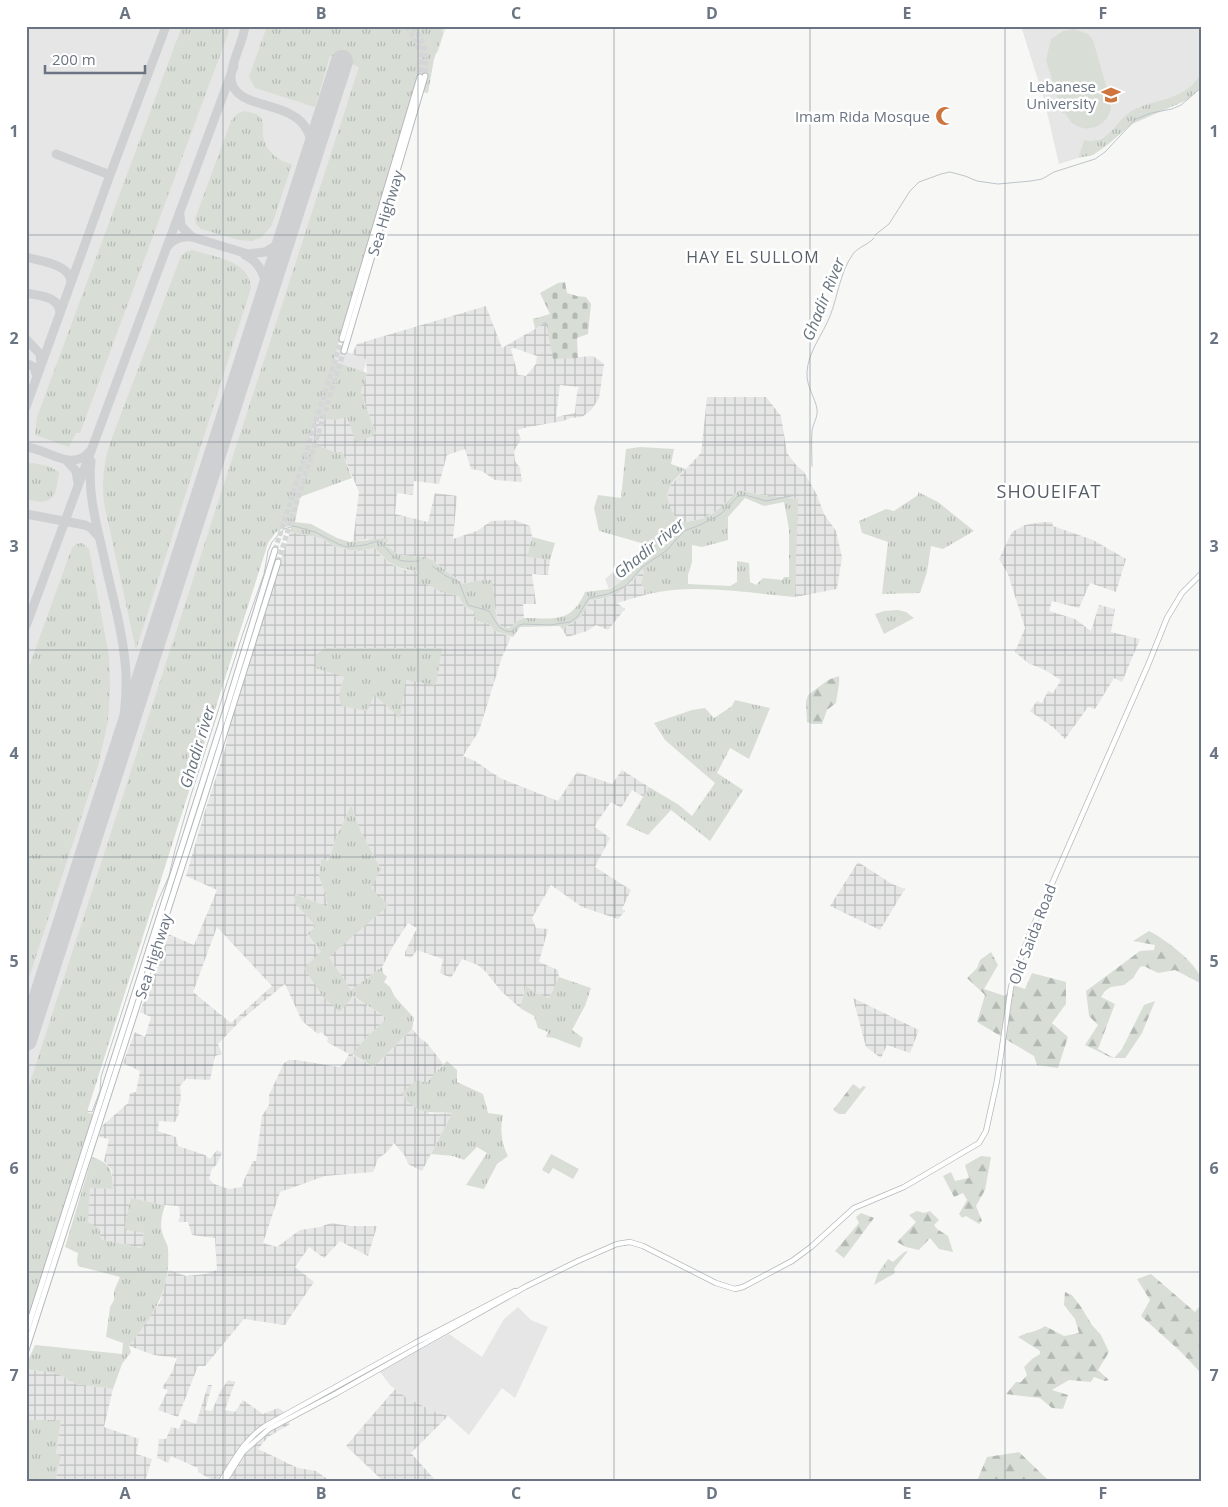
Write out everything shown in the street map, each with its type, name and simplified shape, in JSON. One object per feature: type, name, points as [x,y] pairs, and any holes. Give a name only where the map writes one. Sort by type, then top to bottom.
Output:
[{"type":"highway","name":"Sea Highway","points":[[342,340],[423,77],[344,350]]},
{"type":"highway","name":"Sea Highway","points":[[26,1333],[223,719],[275,550]]},
{"type":"highway","name":"Sea Highway","points":[[26,1350],[278,562]]},
{"type":"highway","name":"Old Saida Road","points":[[526,1287],[595,1253],[617,1244],[630,1242],[662,1254],[716,1282],[735,1289],[743,1288],[792,1261],[854,1208],[904,1187],[976,1146],[986,1131],[1001,1062],[1011,987],[1029,936],[1167,618],[1182,593],[1202,573]]},
{"type":"highway","points":[[221,1481],[241,1448],[250,1437],[265,1426],[432,1334],[508,1294],[526,1287]]},
{"type":"highway","points":[[225,1481],[243,1452],[270,1429],[526,1287]]},
{"type":"shaded area","points":[[26,26],[446,26],[438,52],[422,64],[417,72],[336,349],[367,358],[363,373],[279,509],[86,1108],[26,1323]]},
{"type":"shaded area","name":"Lebanese University","points":[[1021,26],[1202,26],[1202,71],[1195,82],[1185,91],[1131,111],[1108,135],[1096,140],[1084,140],[1078,158],[1059,164],[1044,99]]},
{"type":"shaded area","points":[[486,306],[502,348],[546,321],[554,359],[593,356],[604,364],[599,398],[592,409],[586,414],[582,417],[517,430],[521,439],[514,451],[515,461],[520,468],[522,482],[495,480],[482,471],[471,469],[465,449],[447,455],[439,484],[414,481],[413,495],[397,493],[395,514],[428,522],[435,493],[457,496],[453,539],[477,531],[491,521],[514,520],[530,526],[532,537],[527,557],[550,560],[548,575],[532,574],[536,604],[523,604],[524,618],[517,621],[513,626],[502,627],[497,621],[496,610],[474,581],[463,584],[435,562],[422,557],[399,555],[384,545],[367,539],[353,542],[359,492],[342,452],[334,452],[308,441],[316,418],[335,420],[347,416],[376,434],[361,392],[367,373],[366,359],[352,354],[357,344]],"holes":[[[514,348],[537,356],[536,364],[526,376],[518,375],[511,349]],[[560,385],[579,387],[575,413],[556,417]]]},
{"type":"shaded area","points":[[707,397],[766,397],[781,416],[787,453],[804,472],[817,495],[824,514],[836,531],[842,557],[837,589],[795,597],[797,499],[739,490],[715,512],[701,519],[680,523],[673,515],[668,502],[668,488],[701,453]]},
{"type":"shaded area","points":[[1052,522],[1053,526],[1093,540],[1126,559],[1116,592],[1090,583],[1079,608],[1052,601],[1049,611],[1075,619],[1091,631],[1099,605],[1115,609],[1111,632],[1140,639],[1122,682],[1114,678],[1095,709],[1088,707],[1065,739],[1054,728],[1030,711],[1037,701],[1042,703],[1048,691],[1053,693],[1061,680],[1045,670],[1028,663],[1015,652],[1025,628],[1008,574],[999,559],[1012,532],[1025,525]]},
{"type":"shaded area","points":[[290,532],[320,538],[344,549],[359,551],[375,548],[381,556],[393,565],[405,570],[418,571],[426,584],[441,592],[459,596],[464,606],[476,612],[474,620],[489,624],[495,631],[511,637],[502,657],[479,731],[463,756],[475,761],[500,778],[558,801],[577,772],[612,784],[622,770],[649,787],[644,797],[632,790],[621,808],[611,802],[595,827],[610,838],[595,867],[631,890],[622,909],[625,911],[618,919],[582,907],[551,885],[532,918],[536,928],[548,929],[539,962],[558,970],[559,977],[549,998],[536,993],[526,986],[520,1008],[501,991],[478,965],[462,959],[451,978],[440,973],[443,959],[417,950],[411,958],[405,956],[405,952],[417,928],[408,923],[382,967],[351,990],[328,956],[381,869],[361,832],[351,805],[328,861],[321,859],[319,877],[328,907],[295,894],[294,902],[316,927],[307,935],[321,952],[340,1012],[352,996],[387,1018],[364,1040],[352,1055],[374,1067],[412,1029],[427,1043],[443,1064],[426,1084],[429,1114],[452,1113],[422,1171],[408,1164],[405,1156],[394,1143],[378,1159],[373,1172],[325,1176],[280,1192],[263,1243],[277,1247],[300,1230],[331,1223],[350,1226],[377,1226],[368,1256],[340,1241],[324,1258],[309,1247],[295,1267],[314,1282],[285,1325],[244,1319],[205,1366],[198,1366],[178,1417],[158,1410],[168,1390],[162,1388],[172,1372],[177,1358],[154,1355],[129,1346],[160,1302],[169,1270],[186,1276],[205,1274],[217,1270],[215,1238],[192,1235],[188,1222],[179,1222],[179,1206],[131,1198],[144,1233],[141,1248],[101,1239],[87,1222],[90,1187],[113,1189],[112,1170],[104,1161],[109,1139],[99,1137],[102,1126],[128,1103],[130,1093],[136,1092],[140,1071],[123,1063],[135,1032],[145,1037],[151,1017],[140,1012],[168,934],[194,945],[217,890],[186,876],[224,753],[235,701]],"holes":[[[441,649],[406,680],[374,695],[339,692],[344,677]],[[217,927],[272,986],[231,1023],[193,992]],[[285,984],[302,1021],[318,1034],[321,1032],[328,1038],[327,1042],[349,1054],[344,1064],[339,1067],[296,1060],[289,1060],[284,1063],[269,1095],[269,1105],[262,1116],[256,1161],[253,1161],[242,1187],[229,1189],[214,1184],[209,1179],[212,1169],[217,1164],[222,1153],[217,1150],[210,1159],[205,1155],[178,1146],[176,1137],[158,1131],[159,1121],[175,1122],[180,1111],[178,1109],[181,1099],[180,1086],[186,1079],[210,1080],[215,1056],[222,1054],[218,1044],[241,1020]]]},
{"type":"shaded area","points":[[646,544],[651,554],[623,580],[609,589],[605,579]]},
{"type":"shaded area","points":[[642,570],[644,572],[641,583],[648,594],[617,603],[625,609],[608,630],[596,625],[587,631],[567,637],[562,629],[581,617],[590,600],[603,599],[630,584]]},
{"type":"shaded area","points":[[858,862],[892,884],[905,889],[880,930],[830,906]]},
{"type":"shaded area","points":[[853,998],[919,1030],[910,1053],[887,1045],[881,1058],[866,1047]]},
{"type":"shaded area","points":[[518,1307],[531,1320],[548,1327],[515,1398],[502,1388],[469,1435],[448,1416],[407,1398],[390,1385],[380,1372],[449,1334],[482,1357],[504,1319]]},
{"type":"shaded area","points":[[26,1369],[58,1374],[76,1384],[113,1389],[104,1427],[139,1439],[136,1454],[152,1459],[145,1481],[55,1481],[61,1457],[56,1454],[61,1421],[26,1420]]},
{"type":"shaded area","points":[[228,1380],[235,1382],[225,1410],[235,1412],[243,1400],[263,1414],[278,1408],[283,1411],[290,1424],[268,1437],[258,1449],[298,1468],[316,1471],[330,1481],[214,1481],[198,1472],[198,1468],[171,1456],[168,1463],[157,1458],[159,1439],[166,1439],[171,1427],[179,1429],[183,1419],[196,1424],[208,1385],[212,1385],[205,1410],[212,1411],[220,1392]]},
{"type":"shaded area","points":[[395,1389],[407,1398],[448,1416],[411,1453],[436,1481],[383,1481],[346,1446]]},
{"type":"green space","points":[[182,26],[226,26],[229,31],[80,433],[76,433],[69,447],[35,435],[37,417]]},
{"type":"green space","points":[[267,26],[441,26],[443,34],[434,59],[428,93],[422,92],[422,81],[416,81],[416,89],[333,361],[367,373],[361,392],[376,434],[356,443],[347,417],[335,420],[316,418],[308,441],[334,452],[342,452],[352,478],[300,497],[295,522],[311,524],[337,538],[350,542],[387,538],[388,541],[385,545],[399,555],[432,560],[463,584],[492,580],[497,621],[502,627],[509,628],[524,618],[553,618],[567,614],[574,610],[585,592],[610,589],[623,580],[651,554],[645,544],[599,531],[594,508],[598,495],[621,498],[626,449],[640,447],[674,449],[671,464],[685,469],[670,486],[668,502],[680,523],[701,519],[715,512],[739,490],[798,499],[795,597],[703,589],[684,589],[648,594],[641,583],[644,572],[642,570],[631,582],[613,595],[590,600],[581,617],[562,629],[560,626],[520,627],[513,637],[495,631],[489,624],[474,620],[475,612],[464,606],[459,596],[441,592],[426,584],[417,584],[418,571],[394,565],[375,548],[359,551],[334,546],[320,538],[290,532],[292,524],[276,532],[268,543],[87,1112],[97,1116],[26,1333],[26,1095],[359,67],[330,56],[315,107],[255,88],[249,77]],"holes":[[[745,498],[764,506],[784,502],[789,529],[789,577],[784,577],[782,580],[763,578],[756,585],[750,582],[749,563],[737,561],[737,582],[730,586],[688,584],[688,575],[692,562],[692,545],[702,547],[728,540],[728,517]]]},
{"type":"green space","points":[[1074,29],[1088,34],[1093,40],[1111,103],[1105,121],[1094,127],[1081,128],[1070,121],[1065,113],[1062,113],[1046,60],[1051,39],[1063,31]]},
{"type":"green space","points":[[1202,71],[1202,87],[1187,100],[1132,124],[1093,155],[1078,158],[1084,140],[1100,139],[1111,132],[1131,111],[1180,94],[1195,81]]},
{"type":"green space","points":[[244,111],[256,114],[261,118],[264,140],[269,150],[281,160],[292,164],[272,225],[262,237],[252,241],[239,240],[201,229],[196,224],[195,219],[231,121],[237,114]]},
{"type":"green space","points":[[192,250],[229,261],[237,266],[244,271],[249,279],[251,288],[136,650],[105,508],[103,492],[104,467],[110,443],[181,256]]},
{"type":"green space","points":[[565,282],[567,293],[586,297],[591,304],[588,334],[577,338],[578,358],[553,359],[546,322],[535,329],[533,319],[550,314],[540,293],[558,283]]},
{"type":"green space","points":[[33,463],[48,466],[59,472],[54,494],[48,501],[42,502],[26,499],[26,464]]},
{"type":"green space","points":[[918,492],[938,502],[974,531],[943,549],[931,546],[927,572],[920,593],[882,594],[888,542],[862,533],[859,521],[886,509],[894,511],[918,495]]},
{"type":"green space","points":[[532,537],[555,543],[550,560],[527,557]]},
{"type":"green space","points":[[82,543],[89,549],[109,656],[110,689],[108,721],[98,766],[26,987],[26,675],[72,548],[76,544]]},
{"type":"green space","points":[[898,610],[906,612],[914,618],[884,634],[875,614]]},
{"type":"green space","points":[[325,648],[442,648],[436,685],[406,680],[400,718],[374,695],[367,711],[342,706],[339,695],[344,677],[316,668],[316,655]]},
{"type":"green space","points":[[839,676],[836,703],[827,710],[822,724],[807,722],[806,702],[808,695],[828,680]]},
{"type":"green space","points":[[735,700],[770,708],[749,759],[730,748],[717,773],[743,790],[710,841],[671,810],[648,835],[626,825],[649,787],[679,805],[692,816],[715,783],[665,740],[654,723],[692,710],[705,708],[714,718],[732,706]]},
{"type":"green space","points":[[351,805],[361,832],[381,869],[371,888],[389,905],[329,957],[351,990],[382,967],[383,973],[387,977],[384,982],[414,1018],[412,1029],[374,1067],[352,1054],[387,1018],[353,996],[340,1012],[323,997],[304,968],[321,952],[307,934],[316,927],[294,902],[295,894],[328,907],[319,877],[321,859],[328,861]]},
{"type":"green space","points":[[1149,931],[1164,940],[1189,961],[1196,969],[1202,984],[1175,970],[1158,973],[1144,966],[1140,967],[1133,978],[1124,985],[1111,987],[1105,991],[1101,997],[1115,1004],[1098,1049],[1114,1058],[1085,1045],[1098,1025],[1089,1016],[1086,991],[1140,951],[1154,950],[1155,945],[1133,941]]},
{"type":"green space","points":[[991,952],[998,965],[984,989],[1005,996],[1013,985],[1025,989],[1032,973],[1066,982],[1066,1004],[1052,1023],[1068,1037],[1058,1068],[1037,1065],[1034,1056],[977,1022],[985,995],[967,978],[977,968],[980,960]]},
{"type":"green space","points":[[559,977],[591,988],[585,1006],[572,1030],[583,1038],[580,1048],[554,1038],[546,1037],[548,1032],[538,1028],[534,1016],[520,1008],[526,986],[536,993],[549,998]]},
{"type":"green space","points":[[1155,1001],[1142,1033],[1126,1057],[1114,1058],[1122,1049],[1144,1005]]},
{"type":"green space","points":[[447,1061],[457,1070],[457,1082],[483,1094],[488,1113],[503,1115],[502,1136],[508,1156],[497,1164],[484,1189],[466,1185],[487,1153],[477,1147],[464,1160],[453,1156],[431,1154],[452,1113],[423,1111],[412,1105],[401,1093],[417,1080],[426,1083]]},
{"type":"green space","points":[[853,1084],[860,1089],[863,1086],[866,1087],[845,1114],[839,1114],[833,1110]]},
{"type":"green space","points":[[551,1154],[579,1169],[573,1179],[553,1168],[549,1174],[542,1170]]},
{"type":"green space","points":[[981,1156],[991,1157],[985,1190],[976,1206],[982,1221],[979,1224],[966,1216],[962,1218],[959,1214],[967,1200],[963,1193],[954,1197],[943,1176],[951,1172],[955,1181],[969,1178],[965,1165]]},
{"type":"green space","points":[[92,1157],[104,1162],[110,1168],[112,1177],[113,1189],[90,1188],[88,1222],[99,1228],[101,1239],[141,1248],[144,1233],[124,1229],[131,1198],[165,1205],[161,1228],[168,1247],[167,1278],[153,1313],[129,1346],[131,1352],[122,1364],[113,1389],[76,1384],[58,1374],[26,1369],[35,1345],[122,1354],[123,1343],[106,1337],[110,1307],[114,1300],[114,1291],[120,1277],[78,1266],[78,1253],[65,1247]]},
{"type":"green space","points":[[917,1211],[924,1213],[930,1211],[939,1220],[934,1225],[948,1236],[953,1252],[939,1249],[930,1238],[919,1250],[906,1247],[897,1242],[916,1222],[909,1215]]},
{"type":"green space","points":[[861,1213],[874,1218],[844,1258],[835,1251],[859,1223],[856,1217]]},
{"type":"green space","points":[[908,1251],[894,1269],[895,1273],[874,1285],[878,1273],[888,1259],[893,1262],[904,1252]]},
{"type":"green space","points":[[1151,1274],[1195,1312],[1202,1303],[1202,1374],[1180,1351],[1141,1316],[1150,1300],[1137,1279]]},
{"type":"green space","points":[[1065,1292],[1072,1295],[1101,1335],[1109,1352],[1098,1370],[1109,1380],[1105,1381],[1094,1377],[1091,1382],[1069,1380],[1052,1390],[1068,1395],[1063,1409],[1052,1408],[1040,1398],[1006,1394],[1016,1382],[1021,1382],[1027,1375],[1024,1367],[1040,1354],[1040,1351],[1018,1337],[1045,1326],[1064,1336],[1079,1333],[1075,1319],[1064,1305]]},
{"type":"green space","points":[[26,1420],[61,1420],[56,1454],[61,1456],[55,1481],[26,1481]]},
{"type":"green space","points":[[1019,1452],[1049,1481],[977,1481],[987,1457]]},
{"type":"waterway","name":"Ghadir River","points":[[875,235],[889,224],[910,191],[919,182],[950,172],[977,181],[998,184],[1042,179],[1054,172],[1095,159],[1105,152],[1136,119],[1181,105],[1202,87]]},
{"type":"waterway","name":"Ghadir River","points":[[812,466],[812,431],[817,409],[807,377],[810,357],[830,316],[842,276],[849,261],[855,252],[874,238]]},
{"type":"waterway","name":"Ghadir river","points":[[432,566],[459,582],[468,605],[489,611],[497,624],[506,631],[511,632],[523,624],[550,625],[570,622],[577,617],[589,598],[608,594],[626,586],[642,567],[666,551],[684,531],[721,514],[738,496],[745,495],[766,501],[796,495]]},
{"type":"waterway","name":"Ghadir river","points":[[87,1111],[92,1112],[100,1091],[101,1077],[157,903],[169,876],[191,795],[264,574],[268,551],[272,542],[284,529],[294,526],[315,532],[347,547],[378,541],[399,560],[419,561]]},
{"type":"taxiway","points":[[26,407],[166,26]]},
{"type":"taxiway","points":[[245,26],[231,73],[235,89],[242,96],[252,101],[289,113],[300,120],[307,130],[313,152]]},
{"type":"taxiway","points":[[26,626],[234,66]]},
{"type":"taxiway","points":[[56,154],[110,175]]},
{"type":"taxiway","points":[[180,215],[181,226],[192,237],[248,254],[265,252],[275,246],[283,238],[290,222]]},
{"type":"taxiway","points":[[167,247],[178,239],[192,237]]},
{"type":"taxiway","points":[[245,255],[251,258],[262,272],[266,297]]},
{"type":"taxiway","points":[[26,257],[60,267],[66,271],[71,282]]},
{"type":"taxiway","points":[[26,293],[53,300],[57,304],[60,314]]},
{"type":"taxiway","points":[[26,339],[40,354],[41,364]]},
{"type":"taxiway","points":[[26,363],[34,367],[37,377]]},
{"type":"taxiway","points":[[26,447],[68,460],[76,460],[90,451]]},
{"type":"taxiway","points":[[67,461],[76,471],[78,483]]},
{"type":"taxiway","points":[[91,461],[90,474],[94,512],[118,618],[125,660],[125,705],[118,757]]},
{"type":"taxiway","points":[[26,514],[85,525],[91,528],[99,537]]},
{"type":"taxiway","points":[[26,1035],[32,1023]]},
{"type":"runway","points":[[26,1040],[342,61]]},
{"type":"tunnel","points":[[406,26],[418,45],[421,61],[420,77]]},
{"type":"tunnel","points":[[413,26],[425,50],[425,76]]},
{"type":"tunnel","points":[[275,550],[342,339]]},
{"type":"tunnel","points":[[278,562],[344,351]]},
{"type":"place","name":"Lebanese University","points":[[1111,95]]},
{"type":"place","name":"Imam Rida Mosque","points":[[945,116]]},
{"type":"district","name":"HAY EL SULLOM","points":[[753,257]]},
{"type":"district","name":"SHOUEIFAT","points":[[1049,491]]}]
